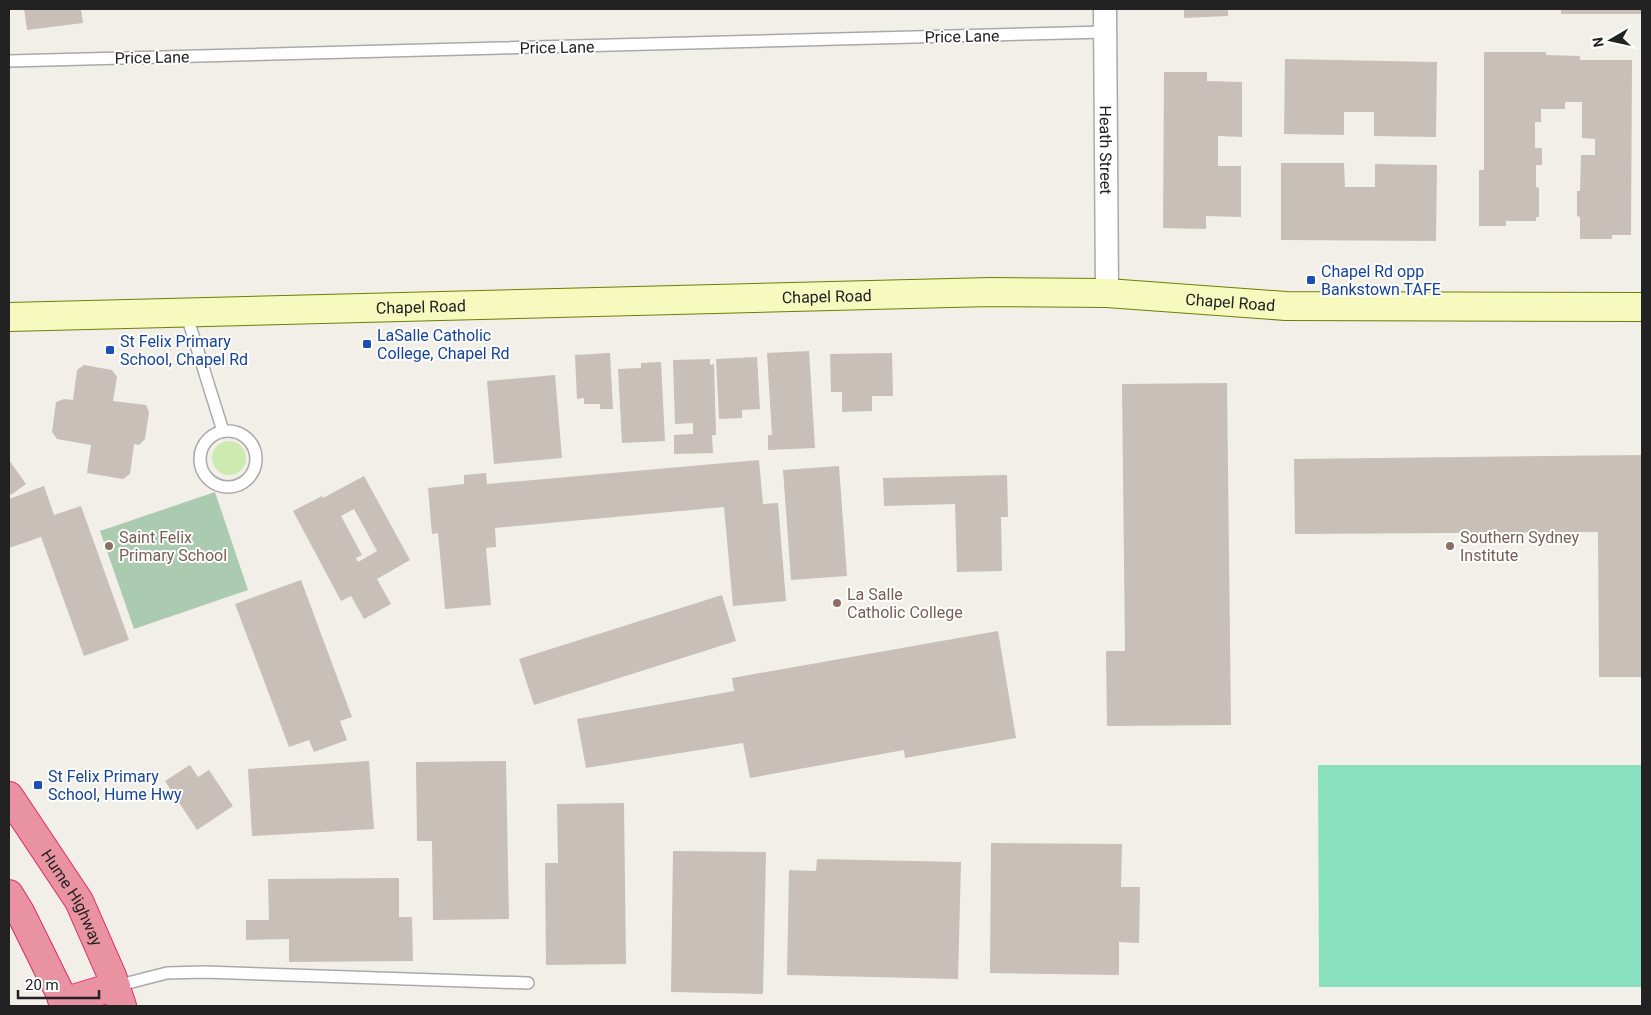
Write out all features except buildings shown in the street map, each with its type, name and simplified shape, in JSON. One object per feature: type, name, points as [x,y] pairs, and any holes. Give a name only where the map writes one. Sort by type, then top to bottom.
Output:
[{"type":"highway","name":"Hume Highway","points":[[9,796],[79,902],[119,996]]},
{"type":"highway","points":[[9,894],[20,912],[63,1004],[119,996]]},
{"type":"main road","name":"Chapel Road","points":[[9,317],[990,292],[1107,293],[1286,306],[1642,306]]},
{"type":"street","name":"Heath Street","points":[[1105,9],[1107,293]]},
{"type":"lane","name":"Price Lane","points":[[9,61],[1105,32]]},
{"type":"lane","points":[[186,313],[222,431]]},
{"type":"lane","points":[[232,430],[248,438],[256,455],[253,473],[240,485],[231,488],[214,484],[202,471],[200,463],[202,446],[207,439],[222,431],[232,430]]},
{"type":"lane","points":[[119,996],[167,973],[203,972],[528,983]]},
{"type":"green space","points":[[229,441],[236,442],[241,446],[245,451],[245,465],[241,470],[236,474],[229,475],[222,474],[217,470],[213,465],[212,458],[213,451],[217,446],[222,442]]},
{"type":"green space","points":[[215,492],[248,590],[134,629],[100,531]]},
{"type":"green space","points":[[1318,765],[1642,765],[1642,987],[1319,987]]},
{"type":"place","name":"Chapel Rd opp Bankstown TAFE","points":[[1311,280]]},
{"type":"place","name":"LaSalle Catholic College, Chapel Rd","points":[[367,344]]},
{"type":"place","name":"St Felix Primary School, Chapel Rd","points":[[110,350]]},
{"type":"place","name":"Saint Felix Primary School","points":[[109,546]]},
{"type":"place","name":"Southern Sydney Institute","points":[[1450,546]]},
{"type":"place","name":"La Salle Catholic College","points":[[837,603]]},
{"type":"place","name":"St Felix Primary School, Hume Hwy","points":[[38,785]]}]
